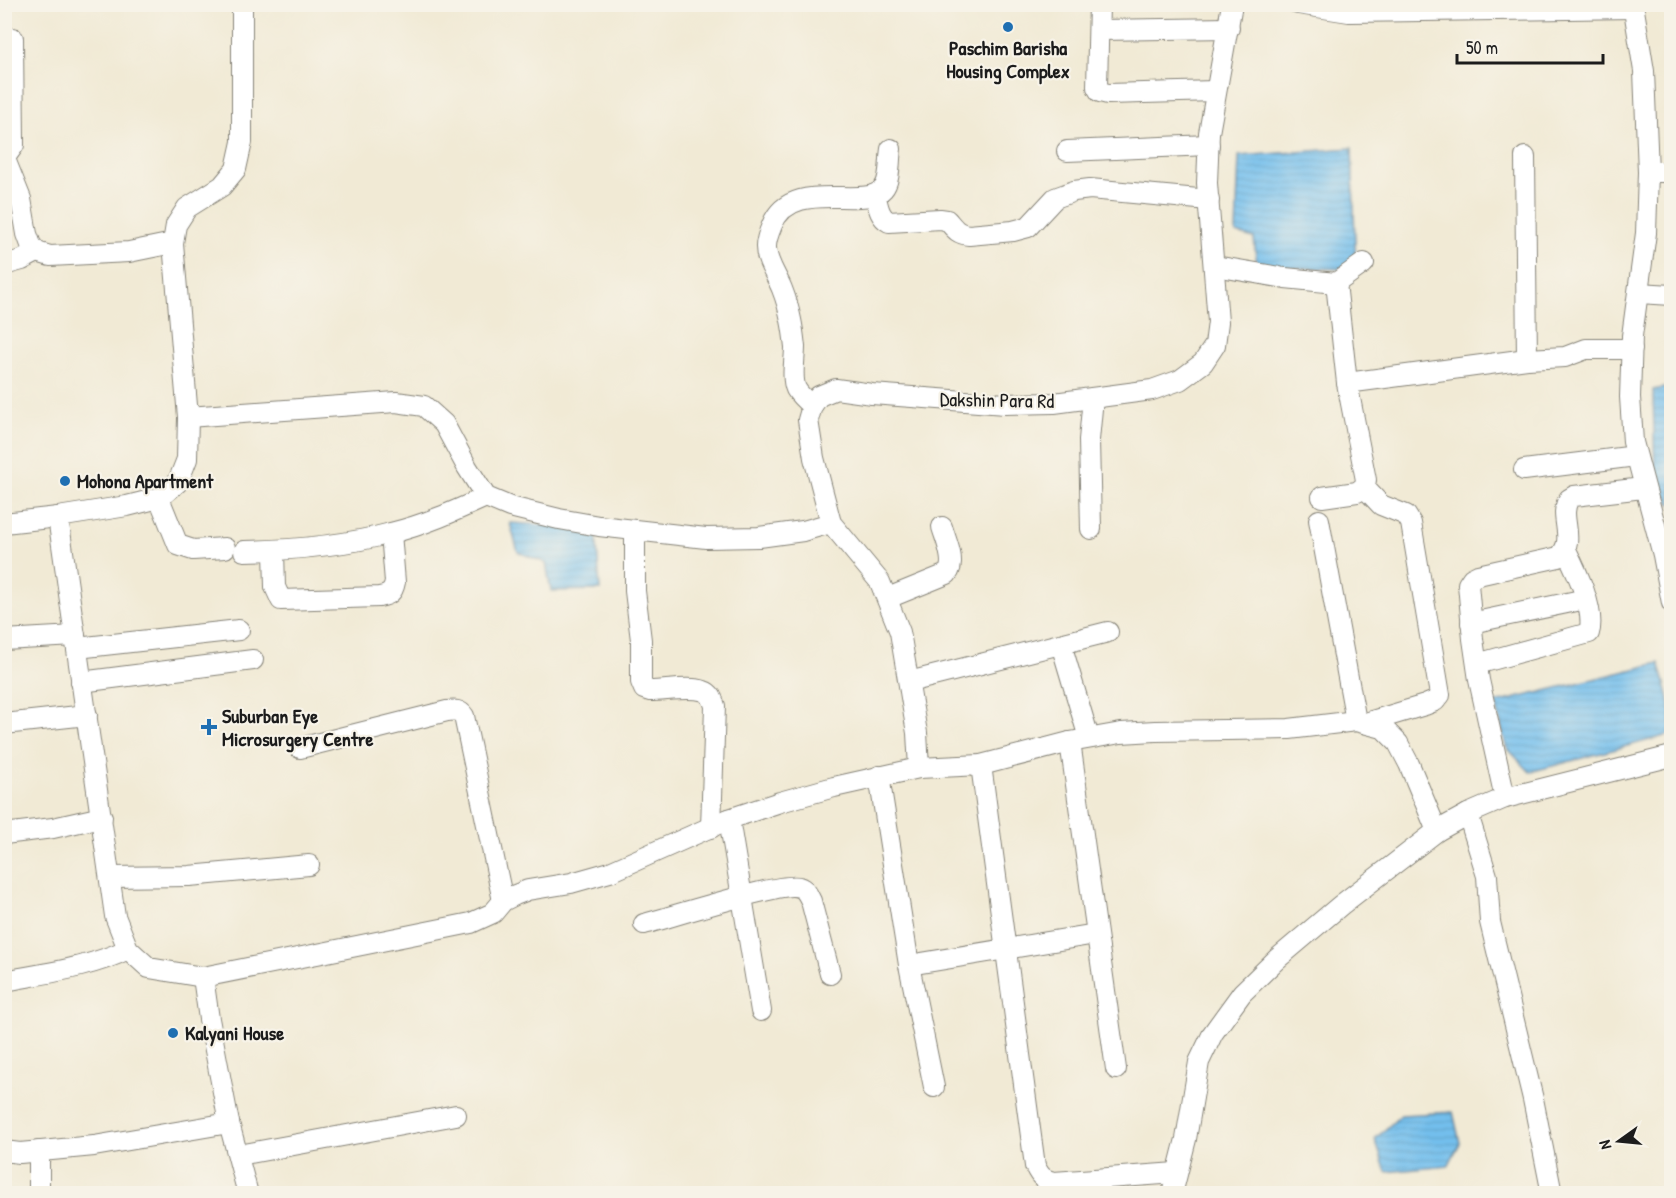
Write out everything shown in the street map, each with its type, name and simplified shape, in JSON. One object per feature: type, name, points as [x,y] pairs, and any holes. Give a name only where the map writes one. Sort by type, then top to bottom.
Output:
[{"type":"street","points":[[4,523],[127,506],[159,498],[178,482],[187,459],[188,417],[173,243],[176,225],[187,208],[222,186],[236,169],[242,142],[242,4]]},
{"type":"street","points":[[1099,4],[1097,87],[1100,92],[1104,94],[1215,91]]},
{"type":"street","name":"Dakshin Para Rd","points":[[812,406],[819,396],[836,389],[1005,404],[1054,403],[1152,390],[1180,380],[1203,363],[1215,345],[1218,322],[1207,183],[1209,145],[1215,91],[1233,4]]},
{"type":"street","points":[[1298,4],[1349,12],[1633,6],[1644,71],[1648,172],[1646,233],[1632,350],[1630,397],[1633,442],[1643,488],[1667,554],[1671,603]]},
{"type":"street","points":[[1099,30],[1229,28]]},
{"type":"street","points":[[13,38],[15,145],[5,159],[21,199],[31,246],[37,252],[50,256],[129,252],[173,243]]},
{"type":"street","points":[[1067,151],[1209,145]]},
{"type":"street","points":[[891,149],[887,182],[883,190],[875,194],[812,198],[797,201],[785,207],[774,219],[766,239],[765,250],[783,290],[791,317],[795,344],[794,380],[796,389],[812,406],[808,420],[831,523],[880,582],[900,633],[918,733],[919,768]]},
{"type":"street","points":[[1525,157],[1527,360]]},
{"type":"street","points":[[1648,172],[1671,172]]},
{"type":"street","points":[[875,194],[880,213],[883,219],[889,222],[947,220],[956,232],[969,235],[1013,231],[1028,226],[1055,198],[1074,190],[1090,189],[1209,200]]},
{"type":"street","points":[[4,265],[22,260],[37,252]]},
{"type":"street","points":[[1215,266],[1294,279],[1336,283],[1364,262]]},
{"type":"street","points":[[1322,497],[1357,492],[1364,487],[1366,480],[1347,383],[1336,283]]},
{"type":"street","points":[[1639,293],[1671,295]]},
{"type":"street","points":[[1347,383],[1565,357],[1586,349],[1632,350]]},
{"type":"street","points":[[1091,529],[1089,440],[1093,398]]},
{"type":"street","points":[[188,417],[396,402],[423,406],[444,424],[486,497],[510,507],[559,519],[635,531],[706,538],[759,537],[803,531],[831,523]]},
{"type":"street","points":[[1524,470],[1636,456]]},
{"type":"street","points":[[58,517],[115,916],[128,949],[148,968],[203,977],[471,923],[493,913],[504,902],[528,890],[571,883],[610,872],[729,819],[780,802],[919,768],[981,765],[1079,740],[1155,731],[1289,729],[1360,722],[1435,701],[1440,695],[1411,523],[1406,515],[1381,506],[1364,487]]},
{"type":"street","points":[[1477,664],[1589,633],[1592,625],[1586,599],[1566,550],[1568,538],[1565,509],[1569,499],[1575,496],[1643,488]]},
{"type":"street","points":[[159,498],[178,545],[193,550],[274,550],[346,543],[391,533],[442,516],[486,497]]},
{"type":"street","points":[[1319,520],[1360,722]]},
{"type":"street","points":[[888,598],[947,574],[952,569],[942,527]]},
{"type":"street","points":[[635,531],[635,591],[642,650],[641,682],[644,689],[650,691],[694,689],[706,691],[712,697],[715,706],[711,828]]},
{"type":"street","points":[[274,550],[275,587],[281,600],[379,597],[388,595],[394,590],[391,533]]},
{"type":"street","points":[[1505,798],[1477,664],[1468,584],[1478,575],[1548,560],[1559,556],[1566,550]]},
{"type":"street","points":[[1471,622],[1586,599]]},
{"type":"street","points":[[4,640],[76,642],[239,630]]},
{"type":"street","points":[[909,682],[1108,632]]},
{"type":"street","points":[[1061,644],[1079,740],[1096,934],[1116,1069]]},
{"type":"street","points":[[81,682],[253,660]]},
{"type":"street","points":[[300,748],[447,711],[461,712],[464,716],[504,902]]},
{"type":"street","points":[[4,724],[87,715]]},
{"type":"street","points":[[1360,722],[1383,728],[1398,743],[1437,831]]},
{"type":"street","points":[[1172,1194],[1186,1139],[1199,1062],[1213,1033],[1242,993],[1277,959],[1341,905],[1437,831],[1468,814],[1505,798],[1671,756]]},
{"type":"street","points":[[981,765],[1035,1166],[1045,1180],[1054,1182],[1176,1173]]},
{"type":"street","points":[[879,777],[909,965],[934,1087]]},
{"type":"street","points":[[1468,814],[1487,876],[1490,922],[1533,1099],[1552,1194]]},
{"type":"street","points":[[4,834],[53,828],[102,817]]},
{"type":"street","points":[[729,819],[761,1011]]},
{"type":"street","points":[[110,877],[189,876],[309,864]]},
{"type":"street","points":[[644,924],[742,897],[788,886],[798,886],[806,891],[811,901],[830,974]]},
{"type":"street","points":[[909,965],[1096,934]]},
{"type":"street","points":[[4,981],[92,963],[128,949]]},
{"type":"street","points":[[203,977],[230,1123],[248,1194]]},
{"type":"street","points":[[239,1155],[456,1115]]},
{"type":"street","points":[[4,1151],[20,1153],[94,1146],[230,1123]]},
{"type":"street","points":[[39,1151],[39,1194]]},
{"type":"water","points":[[1352,148],[1356,269],[1257,268],[1254,238],[1236,233],[1239,156]]},
{"type":"water","points":[[1671,387],[1672,504],[1670,504],[1655,478],[1653,390]]},
{"type":"water","points":[[510,523],[596,528],[600,590],[551,591],[546,563],[518,552]]},
{"type":"water","points":[[1659,663],[1670,709],[1669,735],[1530,772],[1506,747],[1496,703]]},
{"type":"water","points":[[1453,1112],[1460,1143],[1448,1166],[1386,1172],[1375,1139],[1401,1115]]},
{"type":"place","name":"Paschim Barisha Housing Complex","points":[[1008,27]]},
{"type":"place","name":"Mohona Apartment","points":[[65,481]]},
{"type":"place","name":"Suburban Eye Microsurgery Centre","points":[[209,727]]},
{"type":"place","name":"Kalyani House","points":[[173,1033]]}]
